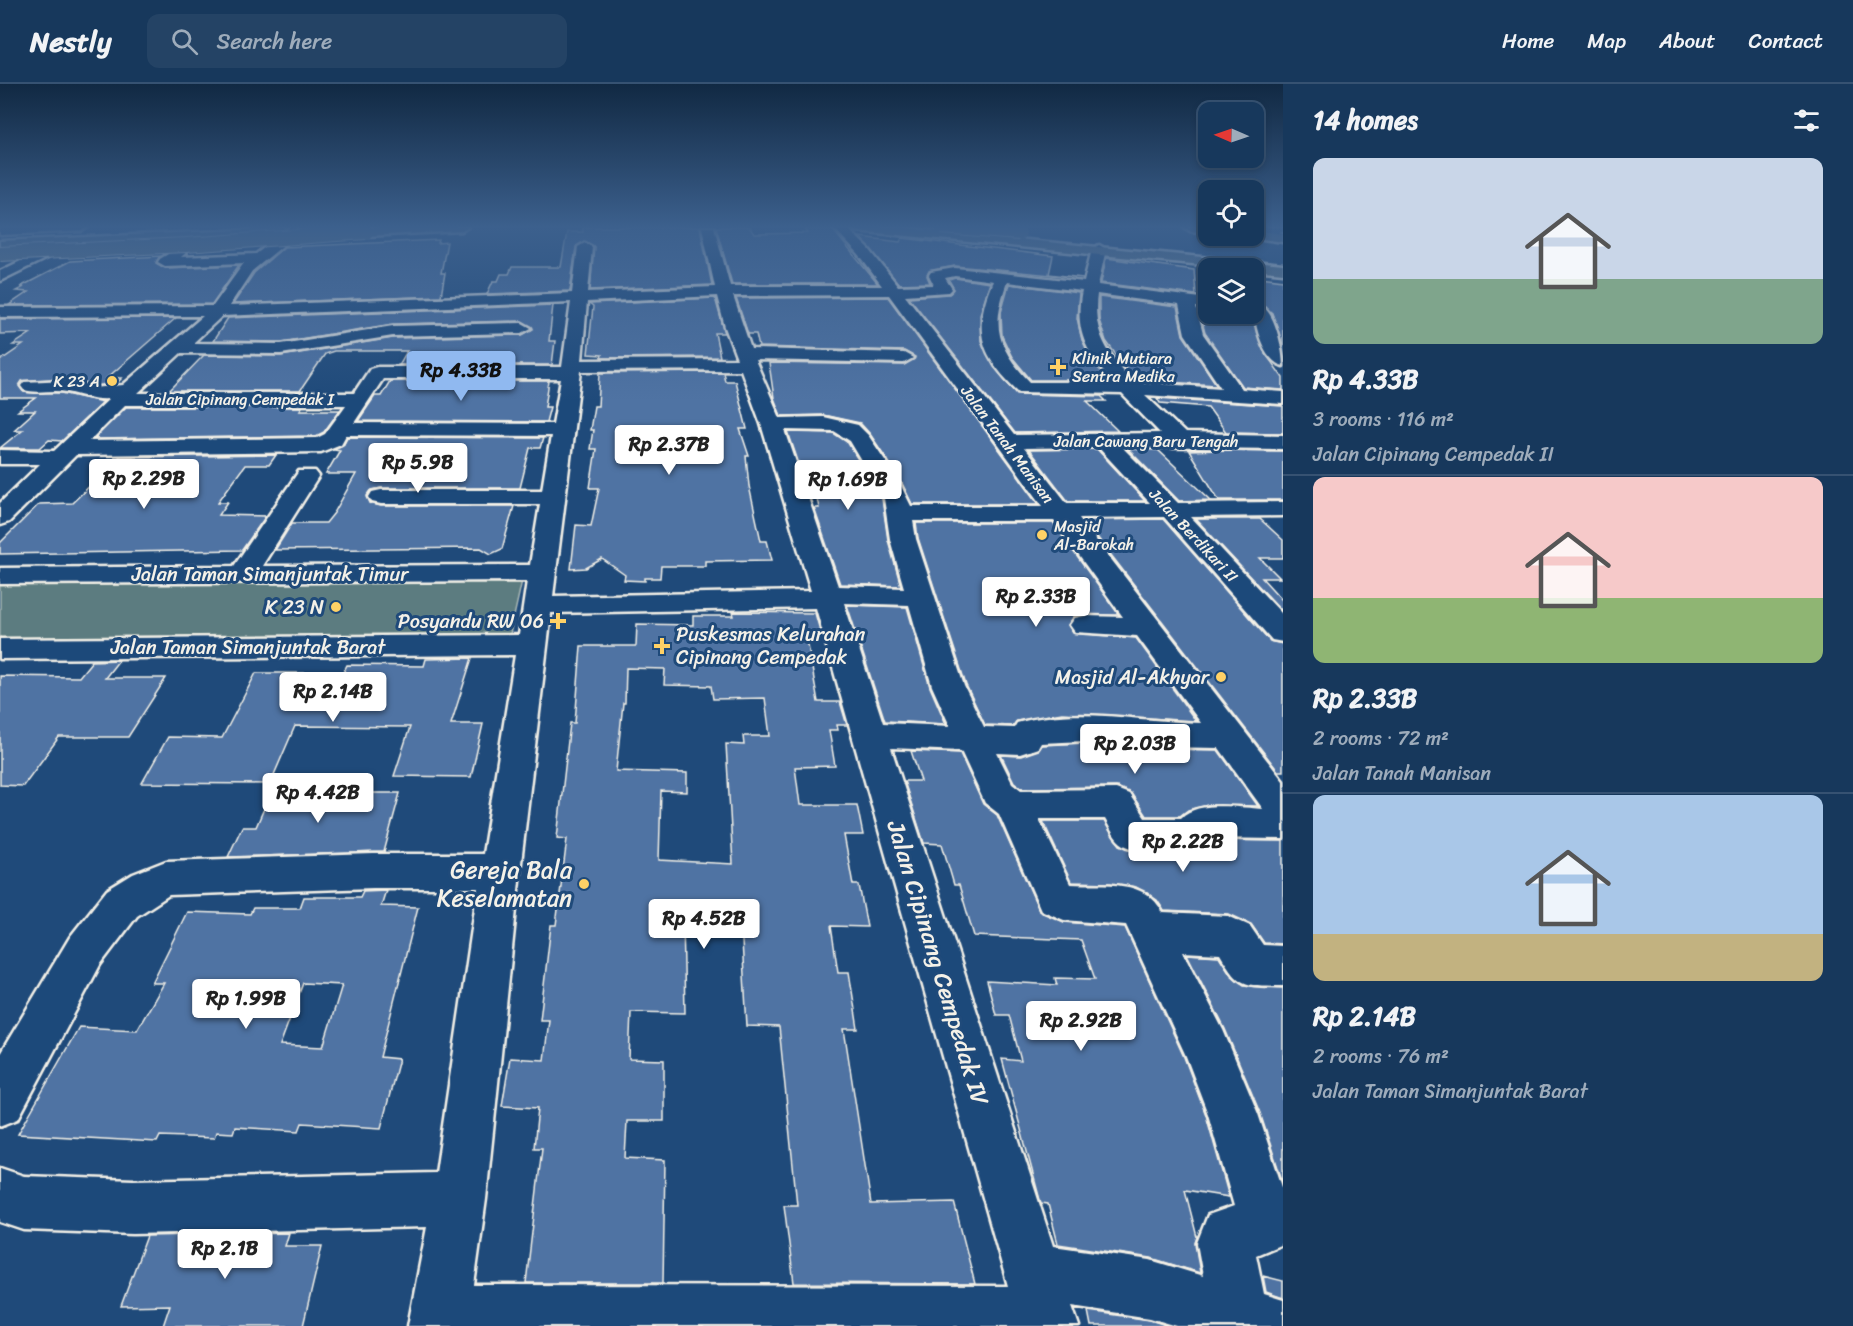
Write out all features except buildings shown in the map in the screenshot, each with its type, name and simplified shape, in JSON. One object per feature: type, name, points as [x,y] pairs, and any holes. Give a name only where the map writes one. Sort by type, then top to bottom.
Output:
[{"type":"street","name":"Jalan Cipinang Cempedak I","points":[[0,517],[124,395],[217,312],[234,285]]},
{"type":"street","points":[[581,285],[571,369],[500,871],[459,1199],[439,1320],[1042,1304],[1150,1289],[1257,1321]]},
{"type":"street","name":"Jalan Cipinang Cempedak IV","points":[[722,285],[745,359],[772,424],[827,597],[1042,1304]]},
{"type":"street","points":[[805,285],[810,294]]},
{"type":"street","name":"Jalan Tanah Manisan","points":[[889,285],[1283,808]]},
{"type":"street","points":[[0,312],[217,312],[579,299],[724,291],[810,294],[943,289],[941,285]]},
{"type":"street","points":[[999,285],[989,310],[987,328],[995,352],[1023,386],[1043,389],[1126,388],[1283,398]]},
{"type":"street","points":[[1068,285],[1198,303]]},
{"type":"street","points":[[1091,285],[1088,330],[1103,358],[1126,388],[1179,439]]},
{"type":"street","points":[[1186,301],[1194,334],[1235,394]]},
{"type":"street","points":[[402,331],[415,305]]},
{"type":"street","points":[[1264,311],[1283,313]]},
{"type":"street","points":[[894,316],[912,316]]},
{"type":"street","points":[[1263,324],[1276,353],[1283,360]]},
{"type":"street","points":[[178,348],[281,349],[402,331],[522,328]]},
{"type":"street","points":[[571,369],[906,353],[936,349]]},
{"type":"street","name":"Jalan Cipinang Cempedak I","points":[[66,453],[321,444],[333,439],[377,373],[571,369]]},
{"type":"street","points":[[31,386],[67,386],[93,394],[124,395]]},
{"type":"street","name":"Jalan Cipinang Cempedak I","points":[[124,395],[360,399]]},
{"type":"street","points":[[772,424],[825,424],[850,430],[862,441],[871,458],[885,476],[897,500],[903,539],[948,686],[998,793],[1014,805],[1059,900],[1132,905],[1141,912],[1206,1047],[1233,1114],[1264,1216],[1261,1226],[1228,1235],[1225,1243],[1257,1321]]},
{"type":"street","points":[[340,429],[561,430]]},
{"type":"street","name":"Jalan Cawang Baru Tengah","points":[[1009,442],[1179,439],[1283,442]]},
{"type":"street","name":"Jalan Berdikari II","points":[[1102,440],[1171,510],[1283,633]]},
{"type":"street","points":[[0,457],[66,453]]},
{"type":"street","points":[[243,574],[307,476]]},
{"type":"street","points":[[381,497],[552,497]]},
{"type":"street","points":[[900,513],[1272,509],[1283,530]]},
{"type":"street","name":"Jalan Taman Simanjuntak Timur","points":[[0,576],[243,574],[539,589]]},
{"type":"street","points":[[539,589],[827,597],[922,597]]},
{"type":"street","points":[[1085,625],[1146,627]]},
{"type":"street","name":"Jalan Taman Simanjuntak Barat","points":[[0,649],[531,645]]},
{"type":"street","points":[[869,735],[1020,741],[1026,739],[1029,732],[1034,730],[1107,728],[1161,735],[1229,736]]},
{"type":"street","points":[[1014,805],[1116,804],[1131,830],[1137,834],[1191,833],[1199,824],[1204,823],[1283,824]]},
{"type":"street","points":[[0,1101],[85,951],[122,903],[147,886],[166,878],[373,871],[500,871]]},
{"type":"street","points":[[1151,932],[1228,935],[1235,940],[1251,965],[1283,966]]},
{"type":"street","points":[[0,1195],[24,1203],[133,1207],[459,1199]]},
{"type":"green space","points":[[523,576],[508,643],[0,646],[0,578]]},
{"type":"place","name":"Klinik Mutiara Sentra Medika","points":[[1058,367]]},
{"type":"place","name":"K 23 A","points":[[112,381]]},
{"type":"place","name":"Masjid Al-Barokah","points":[[1042,535]]},
{"type":"place","name":"K 23 N","points":[[336,607]]},
{"type":"place","name":"Posyandu RW 06","points":[[558,621]]},
{"type":"place","name":"Puskesmas Kelurahan Cipinang Cempedak","points":[[662,646]]},
{"type":"place","name":"Masjid Al-Akhyar","points":[[1221,677]]},
{"type":"place","name":"Gereja Bala Keselamatan","points":[[584,884]]}]
